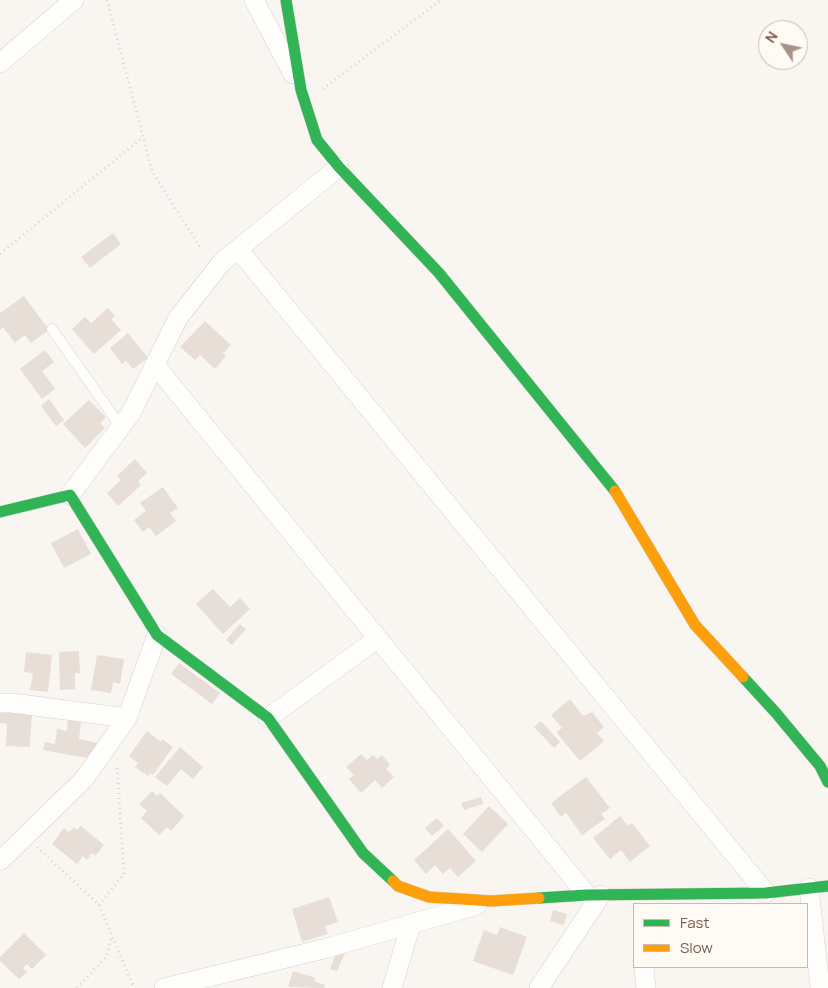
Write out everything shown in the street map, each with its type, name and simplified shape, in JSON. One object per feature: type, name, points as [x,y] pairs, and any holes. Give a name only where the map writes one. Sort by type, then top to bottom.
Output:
[{"type":"street","points":[[0,63],[74,0]]},
{"type":"street","points":[[254,0],[303,97]]},
{"type":"street","points":[[286,0],[303,97],[317,140],[339,167],[439,273],[620,496],[695,625],[776,713],[820,766],[828,782]]},
{"type":"street","points":[[0,512],[70,495],[131,413],[178,318],[222,262],[339,167]]},
{"type":"street","points":[[238,249],[766,893]]},
{"type":"street","points":[[155,365],[378,639],[594,895]]},
{"type":"street","points":[[70,495],[157,635],[268,718],[363,853],[398,886],[429,896],[491,901],[594,895],[635,899],[766,893],[828,886]]},
{"type":"street","points":[[0,861],[84,779],[127,718],[157,635]]},
{"type":"street","points":[[268,718],[378,639]]},
{"type":"street","points":[[0,703],[127,718]]},
{"type":"street","points":[[809,888],[820,988]]},
{"type":"street","points":[[539,988],[594,895]]},
{"type":"street","points":[[164,988],[327,948],[491,901]]},
{"type":"street","points":[[392,988],[411,924]]},
{"type":"street","points":[[644,968],[646,988]]},
{"type":"lane","points":[[52,329],[120,427]]},
{"type":"path","points":[[106,0],[152,171],[200,247]]},
{"type":"path","points":[[303,97],[441,0]]},
{"type":"path","points":[[0,254],[143,138]]},
{"type":"path","points":[[99,905],[124,874],[117,764],[107,746]]},
{"type":"path","points":[[26,836],[99,905],[134,988]]},
{"type":"path","points":[[77,988],[106,957],[112,936]]},
{"type":"building","points":[[113,233],[121,244],[90,268],[81,257]]},
{"type":"building","points":[[24,296],[49,330],[31,343],[25,335],[15,343],[3,327],[0,330],[0,313]]},
{"type":"building","points":[[108,308],[115,316],[111,319],[121,330],[94,354],[72,329],[85,317],[91,323]]},
{"type":"building","points":[[205,321],[231,345],[223,353],[226,356],[215,369],[200,355],[195,360],[180,347]]},
{"type":"building","points":[[128,333],[148,358],[133,369],[126,361],[122,364],[110,348]]},
{"type":"building","points":[[45,350],[54,362],[42,371],[55,389],[42,399],[20,369]]},
{"type":"building","points":[[49,399],[64,420],[56,426],[41,406]]},
{"type":"building","points":[[89,400],[106,417],[100,423],[105,428],[85,448],[63,424]]},
{"type":"building","points":[[135,459],[147,473],[138,481],[141,485],[118,506],[107,493],[121,480],[117,476]]},
{"type":"building","points":[[163,487],[178,508],[170,513],[176,521],[156,536],[149,527],[143,532],[134,520],[146,511],[140,503]]},
{"type":"building","points":[[78,529],[91,554],[64,568],[51,543]]},
{"type":"building","points":[[213,589],[230,607],[240,598],[250,609],[223,634],[196,604]]},
{"type":"building","points":[[240,624],[246,629],[232,645],[226,640]]},
{"type":"building","points":[[79,651],[80,673],[75,673],[75,689],[60,690],[59,652]]},
{"type":"building","points":[[26,652],[52,655],[48,692],[30,690],[33,673],[24,672]]},
{"type":"building","points":[[97,655],[124,659],[120,684],[113,682],[111,693],[91,690]]},
{"type":"building","points":[[179,663],[220,693],[212,704],[171,674]]},
{"type":"building","points":[[570,699],[583,716],[592,712],[604,727],[597,733],[604,741],[580,761],[556,732],[562,728],[551,715]]},
{"type":"building","points":[[0,708],[32,710],[30,747],[6,746],[7,724],[0,723]]},
{"type":"building","points":[[68,719],[81,721],[79,739],[102,744],[92,759],[43,750],[45,742],[55,744],[57,729],[67,731]]},
{"type":"building","points":[[541,721],[560,742],[554,748],[534,727]]},
{"type":"building","points":[[147,731],[161,742],[162,739],[173,747],[153,775],[150,773],[148,776],[135,767],[138,763],[129,756]]},
{"type":"building","points":[[180,747],[203,767],[193,779],[181,769],[167,786],[155,777]]},
{"type":"building","points":[[361,754],[367,760],[373,755],[377,759],[382,755],[390,765],[386,769],[394,777],[382,788],[375,780],[361,793],[349,779],[354,775],[346,767]]},
{"type":"building","points":[[586,777],[610,808],[601,814],[605,819],[582,835],[566,813],[561,817],[551,803]]},
{"type":"building","points":[[152,791],[157,796],[160,793],[184,816],[171,831],[167,827],[159,835],[141,818],[147,811],[139,804]]},
{"type":"building","points":[[481,797],[483,804],[464,810],[461,803]]},
{"type":"building","points":[[489,806],[508,824],[482,852],[463,834]]},
{"type":"building","points":[[620,816],[628,826],[632,823],[650,846],[630,862],[621,850],[610,859],[593,838]]},
{"type":"building","points":[[437,818],[444,826],[432,836],[425,828]]},
{"type":"building","points":[[81,826],[104,845],[95,856],[92,853],[87,860],[83,856],[77,864],[52,844],[64,828],[69,832],[74,827],[77,830]]},
{"type":"building","points":[[448,829],[476,861],[458,877],[450,868],[443,874],[435,865],[426,874],[414,860]]},
{"type":"building","points":[[329,897],[338,922],[325,926],[328,934],[302,942],[292,909]]},
{"type":"building","points":[[553,910],[567,914],[564,925],[550,921]]},
{"type":"building","points":[[500,927],[527,937],[513,975],[473,961],[484,930],[497,935]]},
{"type":"building","points":[[24,933],[46,955],[32,969],[27,964],[23,968],[27,972],[19,979],[0,961],[0,957]]},
{"type":"building","points":[[345,953],[337,971],[330,969],[335,956]]},
{"type":"building","points":[[293,971],[316,978],[314,981],[325,985],[324,988],[288,987]]},
{"type":"traffic: fast","points":[[286,0],[301,90],[317,140],[339,167],[439,273],[615,491]]},
{"type":"traffic: fast","points":[[0,512],[70,495],[157,635],[268,718],[363,853],[393,881]]},
{"type":"traffic: fast","points":[[743,677],[820,766],[828,782]]},
{"type":"traffic: fast","points":[[539,898],[587,895],[766,893],[828,886]]},
{"type":"traffic: slow","points":[[615,491],[695,625],[743,677]]},
{"type":"traffic: slow","points":[[393,881],[398,886],[429,897],[491,901],[539,898]]}]
